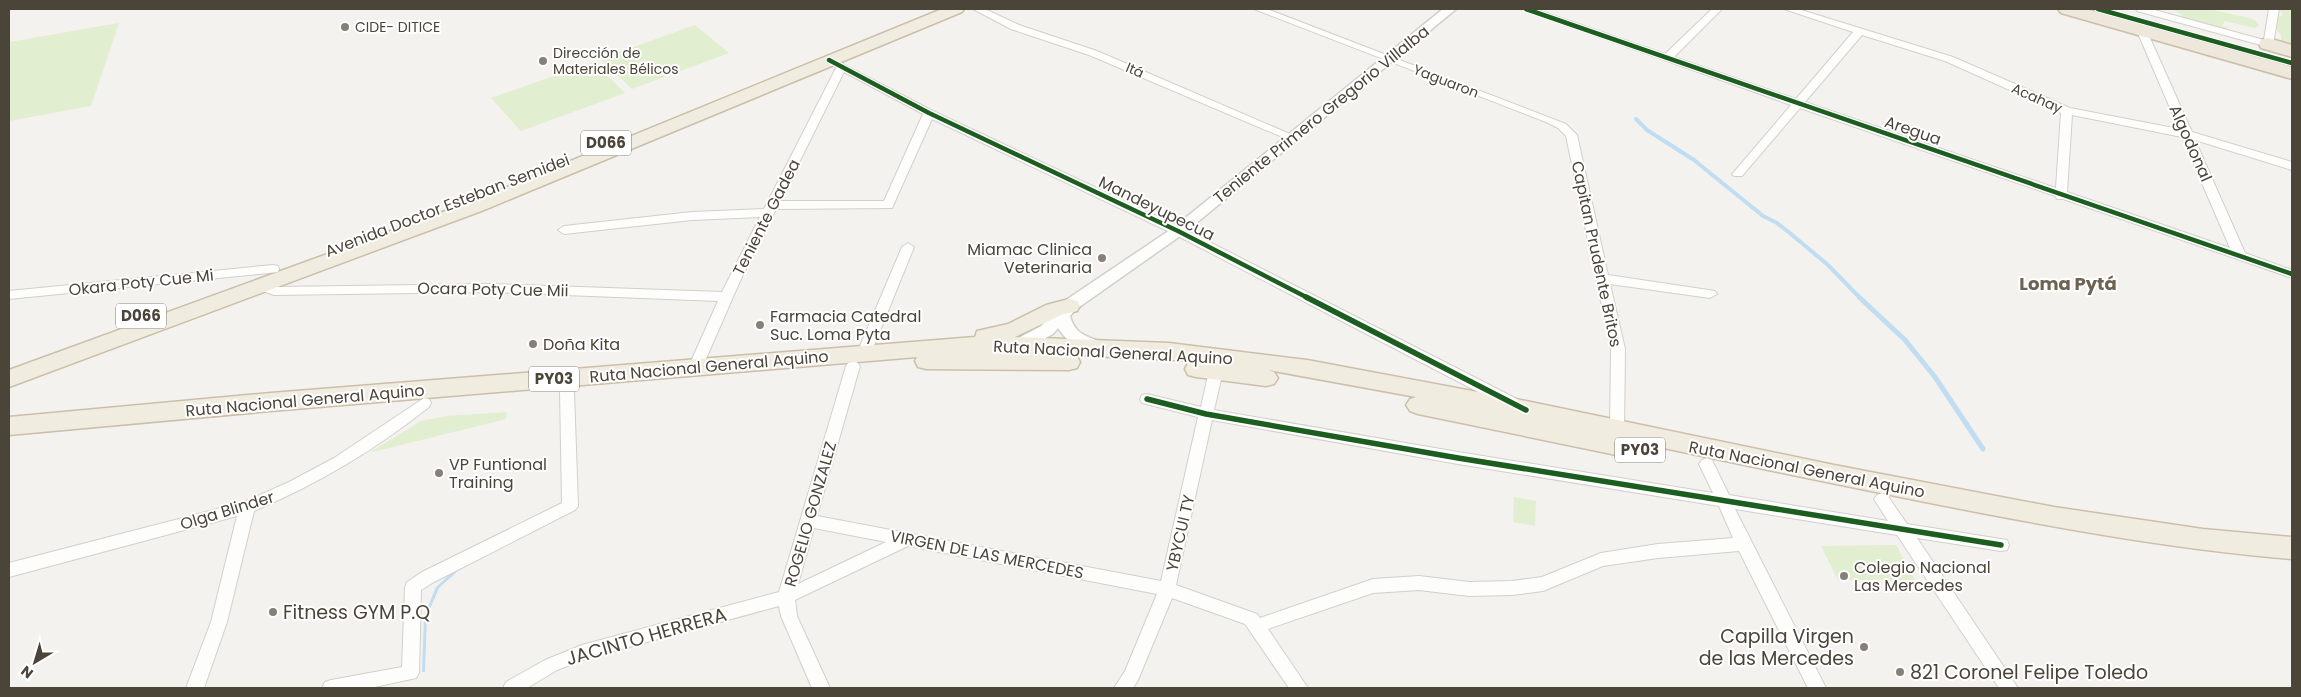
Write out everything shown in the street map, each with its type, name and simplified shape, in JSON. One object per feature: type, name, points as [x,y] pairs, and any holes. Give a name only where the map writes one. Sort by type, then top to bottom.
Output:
[{"type":"highway","name":"Avenida Doctor Esteban Semidei","points":[[266,277],[430,214],[936,9]]},
{"type":"highway","name":"Avenida Doctor Esteban Semidei","points":[[9,365],[476,206],[835,64],[956,9]]},
{"type":"highway","points":[[2047,9],[2111,15],[2142,31],[2292,73]]},
{"type":"highway","points":[[2067,9],[2111,15],[2292,59]]},
{"type":"highway","points":[[2268,44],[2292,51]]},
{"type":"highway","points":[[9,378],[266,277]]},
{"type":"highway","name":"D066","points":[[9,385],[206,309],[266,277]]},
{"type":"highway","points":[[921,349],[1001,334],[1069,306]]},
{"type":"highway","points":[[1028,353],[1041,326],[1069,306]]},
{"type":"highway","name":"Ruta Nacional General Aquino","points":[[9,441],[265,415],[567,390],[859,360],[921,349],[1028,353],[1100,350],[1169,352],[1230,357],[1307,368],[1526,410],[1834,475],[2054,517],[2194,538],[2292,548]]},
{"type":"highway","name":"Ruta Nacional General Aquino","points":[[9,426],[271,402],[695,368],[859,360],[987,363],[1028,353],[1103,362],[1165,365],[1318,385],[1882,499],[2136,542],[2292,561]]},
{"type":"street","name":"Itá","points":[[978,9],[1016,27],[1100,55],[1291,137]]},
{"type":"street","name":"Yaguaron","points":[[1259,9],[1550,120]]},
{"type":"street","name":"Teniente Primero Gregorio Villalba","points":[[1069,306],[1178,231],[1450,9]]},
{"type":"street","name":"Aregua","points":[[1526,9],[2061,196],[2292,274]]},
{"type":"street","points":[[1667,58],[1717,9]]},
{"type":"street","name":"Acahay","points":[[1788,9],[1967,65],[2033,98],[2067,111],[2186,134],[2292,166]]},
{"type":"street","points":[[2141,9],[2268,44],[2274,9]]},
{"type":"street","points":[[1738,174],[1860,31]]},
{"type":"street","name":"Algodonal","points":[[2142,31],[2240,256]]},
{"type":"street","name":"Mandeyupecua","points":[[835,64],[929,113],[1178,231],[1526,410]]},
{"type":"street","name":"Teniente Gadea","points":[[695,368],[770,209],[835,64]]},
{"type":"street","points":[[2061,196],[2067,111]]},
{"type":"street","points":[[564,230],[770,209],[888,204],[929,113]]},
{"type":"street","name":"Capitan Prudente Britos","points":[[1550,120],[1562,126],[1571,135],[1603,279],[1618,349],[1617,430]]},
{"type":"street","name":"ROGELIO GONZALEZ","points":[[821,688],[789,616],[786,597],[807,520],[859,360],[908,247]]},
{"type":"street","name":"Okara Poty Cue Mi","points":[[9,296],[266,277]]},
{"type":"street","name":"Ocara Poty Cue Mii","points":[[266,277],[274,290],[490,288],[727,297]]},
{"type":"street","points":[[1603,279],[1710,294]]},
{"type":"street","points":[[1069,306],[1062,316],[1069,334],[1078,341],[1100,350]]},
{"type":"street","name":"YBYCUI TY","points":[[1123,688],[1132,674],[1167,589],[1216,371]]},
{"type":"street","points":[[331,688],[410,673],[413,587],[428,577],[570,506],[567,390]]},
{"type":"street","points":[[1147,399],[1206,414],[1725,502],[2001,545]]},
{"type":"street","name":"Olga Blinder","points":[[9,570],[247,507],[282,494],[345,460],[385,434],[424,402]]},
{"type":"street","points":[[1707,464],[1744,544],[1817,688]]},
{"type":"street","points":[[1882,499],[2009,688]]},
{"type":"street","points":[[195,688],[209,656],[219,626],[247,507]]},
{"type":"street","name":"VIRGEN DE LAS MERCEDES","points":[[807,520],[909,538],[1167,589],[1251,619],[1257,626]]},
{"type":"street","name":"JACINTO HERRERA","points":[[512,688],[552,665],[582,652],[786,597],[909,538]]},
{"type":"street","points":[[1299,688],[1266,642],[1257,626],[1373,586],[1419,583],[1469,590],[1512,588],[1543,584],[1600,560],[1658,551],[1744,544]]},
{"type":"green space","points":[[2081,9],[2109,9],[2292,61],[2292,69]]},
{"type":"green space","points":[[2173,9],[2209,9],[2255,20],[2259,26],[2254,28],[2225,21],[2222,25],[2228,28],[2226,32],[2181,18],[2182,15]]},
{"type":"green space","points":[[2279,9],[2292,9],[2292,45],[2281,41],[2281,35],[2272,25],[2275,18],[2283,15]]},
{"type":"green space","points":[[119,23],[91,106],[9,121],[9,42]]},
{"type":"green space","points":[[695,25],[729,53],[632,89],[600,59]]},
{"type":"green space","points":[[594,62],[625,93],[521,131],[491,98]]},
{"type":"green space","points":[[507,412],[506,419],[369,453],[421,421],[447,416]]},
{"type":"green space","points":[[1514,497],[1536,501],[1535,526],[1513,522]]},
{"type":"green space","points":[[1896,545],[1915,580],[1838,580],[1821,546]]},
{"type":"water","points":[[457,568],[460,569],[439,588],[427,616],[425,672],[422,672],[424,616],[436,587]]},
{"type":"waterway","points":[[1636,119],[1647,130],[1694,160],[1763,216],[1777,223],[1791,234],[1828,265],[1859,297]]},
{"type":"waterway","points":[[1859,297],[1905,340],[1935,377],[1983,449]]},
{"type":"cycle path","points":[[1526,9],[2292,274]]},
{"type":"cycle path","points":[[2098,9],[2292,63]]},
{"type":"cycle path","points":[[829,60],[929,113],[1178,231],[1526,410]]},
{"type":"cycle path","points":[[1147,399],[1206,414],[1458,458],[2001,545]]},
{"type":"place","name":"CIDE- DITICE","points":[[345,27]]},
{"type":"place","name":"Dirección de Materiales Bélicos","points":[[543,61]]},
{"type":"place","name":"Miamac Clinica Veterinaria","points":[[1102,258]]},
{"type":"place","name":"Farmacia Catedral Suc. Loma Pyta","points":[[760,325]]},
{"type":"place","name":"Doña Kita","points":[[533,344]]},
{"type":"place","name":"VP Funtional Training","points":[[439,473]]},
{"type":"place","name":"Colegio Nacional Las Mercedes","points":[[1844,576]]},
{"type":"place","name":"Fitness GYM P.Q","points":[[273,612]]},
{"type":"place","name":"Capilla Virgen de las Mercedes","points":[[1864,647]]},
{"type":"place","name":"821 Coronel Felipe Toledo","points":[[1900,672]]},
{"type":"district","name":"Loma Pytá","points":[[2068,284]]}]
